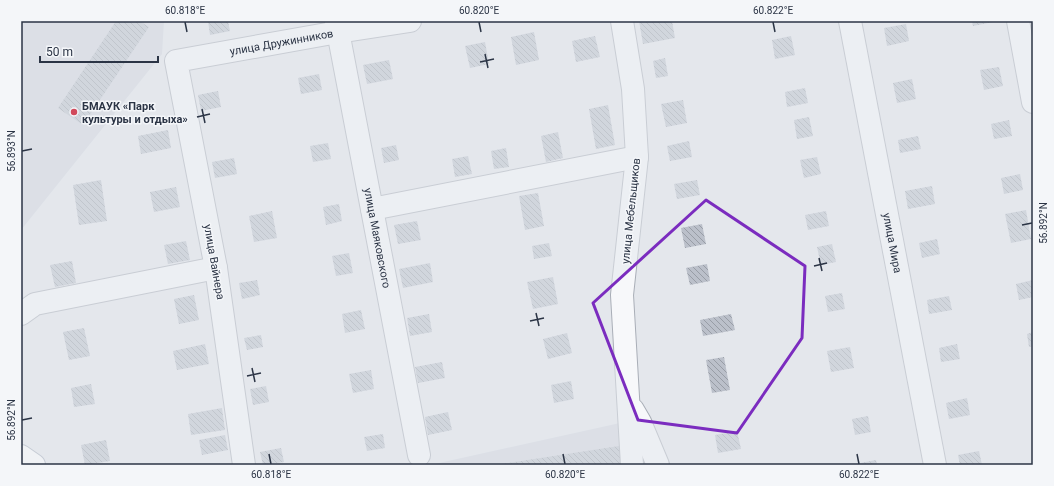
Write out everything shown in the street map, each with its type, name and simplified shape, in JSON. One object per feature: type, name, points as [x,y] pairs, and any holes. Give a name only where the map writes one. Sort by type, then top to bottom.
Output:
[{"type":"main road","points":[[21,456],[34,465]]},
{"type":"street","name":"улица Дружинников","points":[[176,61],[337,26],[410,21]]},
{"type":"street","name":"улица Мебельщиков","points":[[622,21],[633,89],[637,157],[622,295],[632,465]]},
{"type":"street","name":"улица Мира","points":[[850,21],[935,465]]},
{"type":"street","points":[[1018,21],[1033,102]]},
{"type":"street","name":"улица Маяковского","points":[[337,26],[419,455]]},
{"type":"street","name":"улица Вайнера","points":[[176,61],[216,268],[244,465]]},
{"type":"street","points":[[372,209],[637,157]]},
{"type":"street","points":[[21,314],[35,304],[216,268]]},
{"type":"street","points":[[628,402],[640,422],[658,465]]},
{"type":"highlighted area","points":[[706,200],[805,266],[802,338],[737,433],[638,420],[593,303]]},
{"type":"shaded area","points":[[21,21],[164,21],[162,54],[21,230]]},
{"type":"shaded area","points":[[620,423],[629,465],[430,465]]},
{"type":"building","points":[[116,21],[139,21],[149,27],[83,125],[58,108]]},
{"type":"building","points":[[208,21],[228,21],[230,31],[210,35]]},
{"type":"building","points":[[639,21],[672,21],[675,38],[643,44]]},
{"type":"building","points":[[972,21],[993,21],[993,22],[973,26]]},
{"type":"building","points":[[906,24],[909,41],[887,46],[884,28]]},
{"type":"building","points":[[534,32],[539,60],[516,65],[511,37]]},
{"type":"building","points":[[595,36],[600,57],[576,62],[572,41]]},
{"type":"building","points":[[791,36],[795,55],[775,59],[772,40]]},
{"type":"building","points":[[485,42],[489,64],[470,68],[465,46]]},
{"type":"building","points":[[665,58],[668,76],[656,78],[653,61]]},
{"type":"building","points":[[389,60],[393,79],[367,84],[363,65]]},
{"type":"building","points":[[999,67],[1003,86],[984,90],[980,70]]},
{"type":"building","points":[[319,74],[322,90],[301,94],[298,78]]},
{"type":"building","points":[[912,79],[916,99],[897,103],[893,83]]},
{"type":"building","points":[[805,88],[808,103],[787,107],[785,92]]},
{"type":"building","points":[[218,91],[221,107],[201,111],[198,95]]},
{"type":"building","points":[[683,100],[687,123],[666,127],[661,104]]},
{"type":"building","points":[[608,105],[615,145],[596,149],[589,109]]},
{"type":"building","points":[[809,117],[813,136],[797,139],[794,120]]},
{"type":"building","points":[[1009,120],[1012,136],[994,139],[991,124]]},
{"type":"building","points":[[168,130],[171,148],[141,154],[138,136]]},
{"type":"building","points":[[558,132],[563,158],[546,162],[541,136]]},
{"type":"building","points":[[918,136],[921,149],[900,153],[898,140]]},
{"type":"building","points":[[689,141],[692,157],[670,161],[667,146]]},
{"type":"building","points":[[328,143],[331,159],[313,162],[310,146]]},
{"type":"building","points":[[396,145],[399,160],[384,163],[381,148]]},
{"type":"building","points":[[506,148],[509,167],[494,169],[491,151]]},
{"type":"building","points":[[468,156],[472,174],[455,177],[452,159]]},
{"type":"building","points":[[817,157],[821,174],[804,178],[800,160]]},
{"type":"building","points":[[234,158],[237,174],[215,178],[212,162]]},
{"type":"building","points":[[1020,174],[1023,190],[1004,194],[1001,178]]},
{"type":"building","points":[[101,180],[107,221],[79,225],[73,185]]},
{"type":"building","points":[[697,180],[700,195],[677,199],[674,184]]},
{"type":"building","points":[[932,186],[935,204],[908,209],[905,191]]},
{"type":"building","points":[[176,187],[180,207],[154,212],[150,192]]},
{"type":"building","points":[[538,193],[544,226],[525,230],[519,196]]},
{"type":"building","points":[[339,204],[342,221],[326,225],[323,207]]},
{"type":"building","points":[[1026,210],[1031,239],[1011,243],[1005,214]]},
{"type":"building","points":[[272,211],[277,238],[254,242],[249,216]]},
{"type":"building","points":[[826,211],[829,226],[808,230],[805,215]]},
{"type":"building","points":[[417,221],[421,240],[398,244],[394,225]]},
{"type":"building","points":[[702,224],[706,244],[685,248],[681,228]]},
{"type":"building","points":[[937,239],[940,254],[922,258],[919,243]]},
{"type":"building","points":[[186,241],[190,260],[168,264],[164,245]]},
{"type":"building","points":[[549,243],[552,256],[534,259],[532,246]]},
{"type":"building","points":[[832,244],[836,262],[821,265],[817,247]]},
{"type":"building","points":[[349,253],[353,273],[336,276],[332,256]]},
{"type":"building","points":[[72,261],[76,283],[55,287],[50,265]]},
{"type":"building","points":[[430,263],[433,282],[403,288],[399,269]]},
{"type":"building","points":[[707,264],[710,281],[690,285],[686,268]]},
{"type":"building","points":[[553,277],[558,304],[533,309],[527,282]]},
{"type":"building","points":[[257,280],[260,295],[242,299],[239,283]]},
{"type":"building","points":[[1033,280],[1033,297],[1019,300],[1016,284]]},
{"type":"building","points":[[842,293],[845,309],[828,312],[825,296]]},
{"type":"building","points":[[194,295],[199,320],[179,324],[174,299]]},
{"type":"building","points":[[949,296],[952,310],[929,314],[927,300]]},
{"type":"building","points":[[361,310],[365,329],[345,333],[342,314]]},
{"type":"building","points":[[429,314],[432,332],[410,336],[407,318]]},
{"type":"building","points":[[731,314],[735,330],[703,336],[700,320]]},
{"type":"building","points":[[84,328],[90,356],[69,360],[63,332]]},
{"type":"building","points":[[1033,332],[1033,346],[1029,347],[1027,334]]},
{"type":"building","points":[[567,333],[572,353],[548,359],[543,339]]},
{"type":"building","points":[[261,335],[263,347],[247,350],[244,338]]},
{"type":"building","points":[[205,344],[209,364],[177,370],[173,351]]},
{"type":"building","points":[[957,344],[960,359],[941,362],[939,348]]},
{"type":"building","points":[[850,347],[854,368],[831,372],[827,351]]},
{"type":"building","points":[[724,357],[730,390],[712,393],[706,360]]},
{"type":"building","points":[[442,362],[445,378],[418,383],[415,367]]},
{"type":"building","points":[[371,370],[374,389],[353,393],[349,374]]},
{"type":"building","points":[[571,381],[574,399],[554,403],[551,385]]},
{"type":"building","points":[[91,384],[95,404],[74,407],[71,388]]},
{"type":"building","points":[[266,386],[269,402],[253,405],[250,389]]},
{"type":"building","points":[[967,398],[970,415],[949,419],[946,403]]},
{"type":"building","points":[[222,408],[225,430],[191,435],[188,414]]},
{"type":"building","points":[[448,412],[452,430],[428,435],[425,417]]},
{"type":"building","points":[[868,416],[871,432],[855,435],[852,419]]},
{"type":"building","points":[[737,431],[741,449],[718,453],[715,435]]},
{"type":"building","points":[[383,434],[385,448],[367,451],[364,437]]},
{"type":"building","points":[[225,435],[228,450],[202,455],[199,440]]},
{"type":"building","points":[[106,440],[110,461],[85,465],[81,445]]},
{"type":"building","points":[[619,446],[622,465],[501,465],[501,464]]},
{"type":"building","points":[[281,448],[284,462],[263,465],[260,452]]},
{"type":"building","points":[[979,451],[982,465],[960,465],[958,455]]},
{"type":"building","points":[[876,460],[877,465],[855,465],[855,464]]},
{"type":"place","name":"БМАУК «Парк культуры и отдыха»","points":[[74,112]]}]
